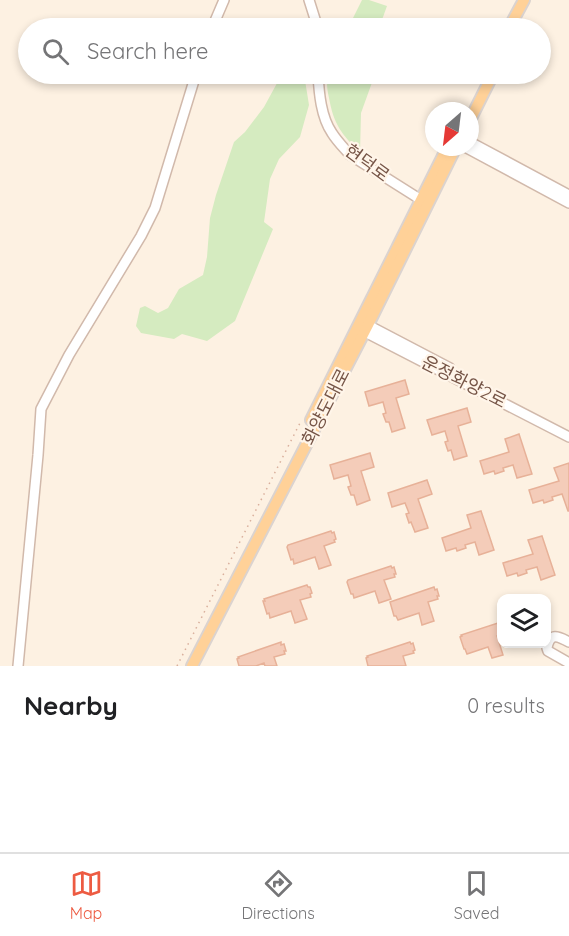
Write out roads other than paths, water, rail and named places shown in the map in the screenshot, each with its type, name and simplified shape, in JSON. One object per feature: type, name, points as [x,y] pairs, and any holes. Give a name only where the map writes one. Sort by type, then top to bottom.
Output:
[{"type":"main road","points":[[514,18],[524,0]]},
{"type":"main road","points":[[521,18],[530,0]]},
{"type":"main road","points":[[472,102],[481,84]]},
{"type":"main road","points":[[479,102],[488,84]]},
{"type":"main road","name":"화양도대로","points":[[425,202],[444,156]]},
{"type":"main road","name":"화양도대로","points":[[192,666],[425,202],[451,156]]},
{"type":"main road","name":"화양도대로","points":[[185,666],[363,327]]},
{"type":"street","points":[[216,18],[224,0]]},
{"type":"street","points":[[309,0],[314,18]]},
{"type":"street","points":[[18,666],[41,409],[69,355],[141,236],[155,208],[193,84]]},
{"type":"street","name":"현덕로","points":[[319,84],[323,112],[330,132],[350,155],[425,202]]},
{"type":"street","points":[[479,147],[569,195]]},
{"type":"street","points":[[479,155],[569,203]]},
{"type":"street","name":"운정화양2로","points":[[363,327],[569,430]]},
{"type":"street","name":"운정화양2로","points":[[363,327],[569,437]]},
{"type":"street","points":[[569,642],[558,636],[550,639],[547,645],[548,651],[569,663]]}]
